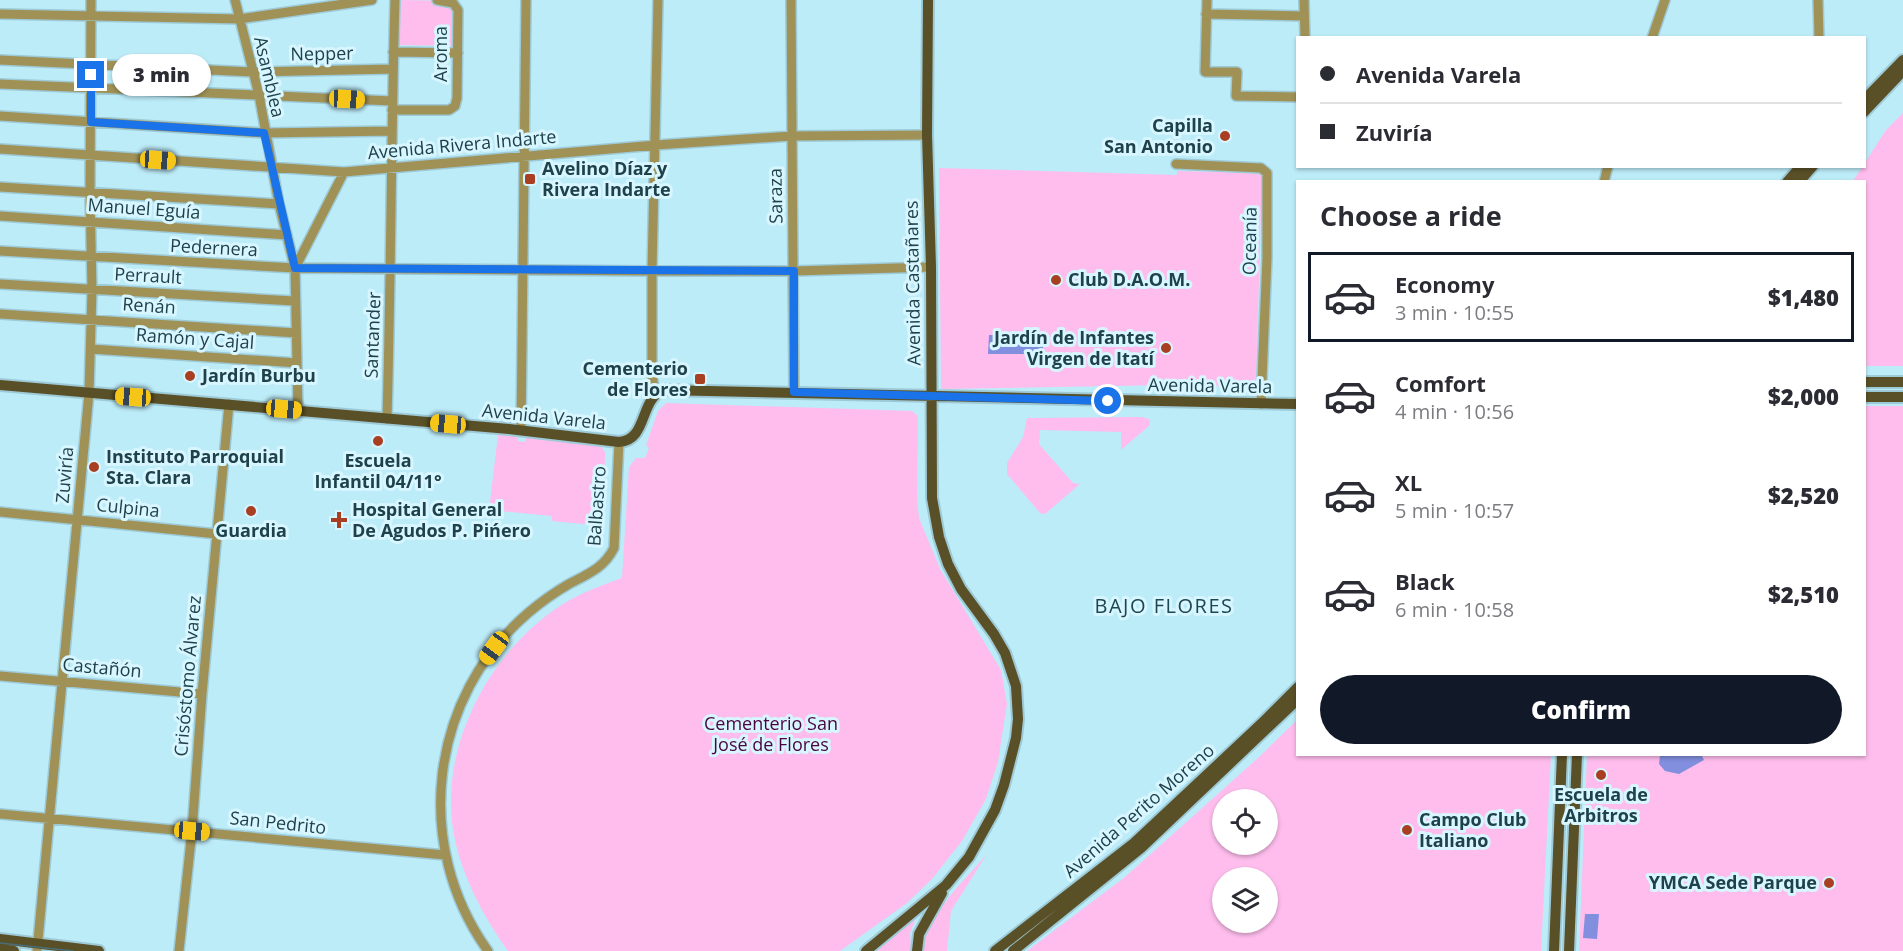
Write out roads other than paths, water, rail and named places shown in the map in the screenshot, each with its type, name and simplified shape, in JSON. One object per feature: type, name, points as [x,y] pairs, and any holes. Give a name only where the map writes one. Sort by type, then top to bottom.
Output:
[{"type":"main road","name":"Avenida Castañares","points":[[916,951],[924,922],[946,885],[969,857],[995,810],[1016,738],[1018,701],[1016,686],[1005,653],[961,589],[948,564],[939,537],[932,498],[931,267],[927,135],[928,0]]},
{"type":"main road","points":[[1866,98],[1903,60]]},
{"type":"main road","points":[[1866,110],[1903,71]]},
{"type":"main road","points":[[1789,180],[1799,168]]},
{"type":"main road","points":[[1801,180],[1811,168]]},
{"type":"main road","points":[[1866,382],[1903,382]]},
{"type":"main road","name":"Avenida Varela","points":[[0,385],[521,430],[619,442]]},
{"type":"main road","name":"Avenida Varela","points":[[655,394],[663,390],[794,392],[1296,405]]},
{"type":"main road","name":"Balbastro","points":[[619,442],[630,439],[637,432],[648,404],[655,394]]},
{"type":"main road","points":[[1866,397],[1903,397]]},
{"type":"main road","name":"Avenida Perito Moreno","points":[[995,951],[1134,843],[1296,689]]},
{"type":"main road","name":"Avenida Perito Moreno","points":[[1013,951],[1141,848],[1296,701]]},
{"type":"main road","points":[[1554,951],[1562,756]]},
{"type":"main road","points":[[1569,951],[1577,756]]},
{"type":"main road","name":"Avenida Castañares","points":[[866,951],[946,885]]},
{"type":"main road","points":[[0,939],[37,947],[99,951]]},
{"type":"main road","points":[[0,949],[14,951]]},
{"type":"street","name":"Zuviría","points":[[37,947],[89,393],[92,318],[90,156],[92,0]]},
{"type":"street","name":"Asamblea","points":[[235,0],[259,95],[264,133],[295,268],[298,411]]},
{"type":"street","points":[[0,14],[239,19],[372,0]]},
{"type":"street","name":"Santander","points":[[387,419],[392,270],[394,0]]},
{"type":"street","name":"Aroma","points":[[392,106],[449,110],[455,106],[458,98],[458,10],[453,3],[437,0]]},
{"type":"street","points":[[521,430],[526,0]]},
{"type":"street","points":[[655,394],[652,374],[652,272],[658,0]]},
{"type":"street","name":"Saraza","points":[[791,0],[794,392]]},
{"type":"street","points":[[1207,0],[1205,72],[1237,72],[1236,96],[1296,97]]},
{"type":"street","points":[[1304,0],[1305,36]]},
{"type":"street","points":[[1653,36],[1665,0]]},
{"type":"street","points":[[1818,0],[1819,36]]},
{"type":"street","points":[[1206,14],[1304,16]]},
{"type":"street","points":[[393,52],[458,53]]},
{"type":"street","name":"Nepper","points":[[0,60],[252,72],[393,69]]},
{"type":"street","points":[[0,84],[259,95],[392,106]]},
{"type":"street","points":[[0,116],[264,133],[392,131]]},
{"type":"street","name":"Avenida Rivera Indarte","points":[[0,149],[344,172],[656,145],[792,136],[927,135]]},
{"type":"street","name":"Oceanía","points":[[1176,164],[1261,168],[1267,173],[1267,258],[1261,404]]},
{"type":"street","points":[[295,268],[344,172]]},
{"type":"street","points":[[0,187],[279,204]]},
{"type":"street","name":"Manuel Eguía","points":[[0,216],[287,235]]},
{"type":"street","name":"Pedernera","points":[[0,251],[295,268],[392,270],[652,272],[931,267]]},
{"type":"street","name":"Perrault","points":[[0,284],[294,302]]},
{"type":"street","name":"Renán","points":[[0,314],[92,318],[296,333]]},
{"type":"street","name":"Ramón y Cajal","points":[[91,349],[297,363]]},
{"type":"street","name":"Crisóstomo Álvarez","points":[[178,951],[192,831],[202,694],[230,404]]},
{"type":"street","name":"Balbastro","points":[[488,951],[463,909],[449,874],[445,855],[441,831],[441,783],[448,742],[458,712],[480,668],[510,630],[547,598],[600,567],[609,559],[614,548],[619,442]]},
{"type":"street","name":"Culpina","points":[[0,512],[217,534]]},
{"type":"street","name":"Castañón","points":[[0,676],[202,694]]},
{"type":"street","name":"San Pedrito","points":[[0,814],[445,855]]},
{"type":"water","points":[[989,335],[1043,335],[1043,354],[988,354]]},
{"type":"water","points":[[1660,756],[1702,756],[1704,760],[1679,774],[1665,771],[1659,764]]},
{"type":"water","points":[[1585,914],[1599,914],[1597,939],[1583,938]]},
{"type":"tram line","points":[[0,943],[73,951]]},
{"type":"place","name":"Capilla San Antonio","points":[[1225,136]]},
{"type":"place","name":"Avelino Díaz y Rivera Indarte","points":[[530,179]]},
{"type":"place","name":"Club D.A.O.M.","points":[[1056,280]]},
{"type":"place","name":"Jardín de Infantes Virgen de Itatí","points":[[1166,348]]},
{"type":"place","name":"Jardín Burbu","points":[[190,376]]},
{"type":"place","name":"Cementerio de Flores","points":[[700,379]]},
{"type":"place","name":"Escuela Infantil 04/11°","points":[[378,441]]},
{"type":"place","name":"Instituto Parroquial Sta. Clara","points":[[94,467]]},
{"type":"place","name":"Guardia","points":[[251,511]]},
{"type":"place","name":"Hospital General De Agudos P. Pińero","points":[[339,520]]},
{"type":"place","name":"Escuela de Arbitros","points":[[1601,775]]},
{"type":"place","name":"Campo Club Italiano","points":[[1407,830]]},
{"type":"place","name":"YMCA Sede Parque","points":[[1829,883]]},
{"type":"district","name":"BAJO FLORES","points":[[1164,606]]},
{"type":"park label","name":"Cementerio San José de Flores","points":[[771,734]]}]
